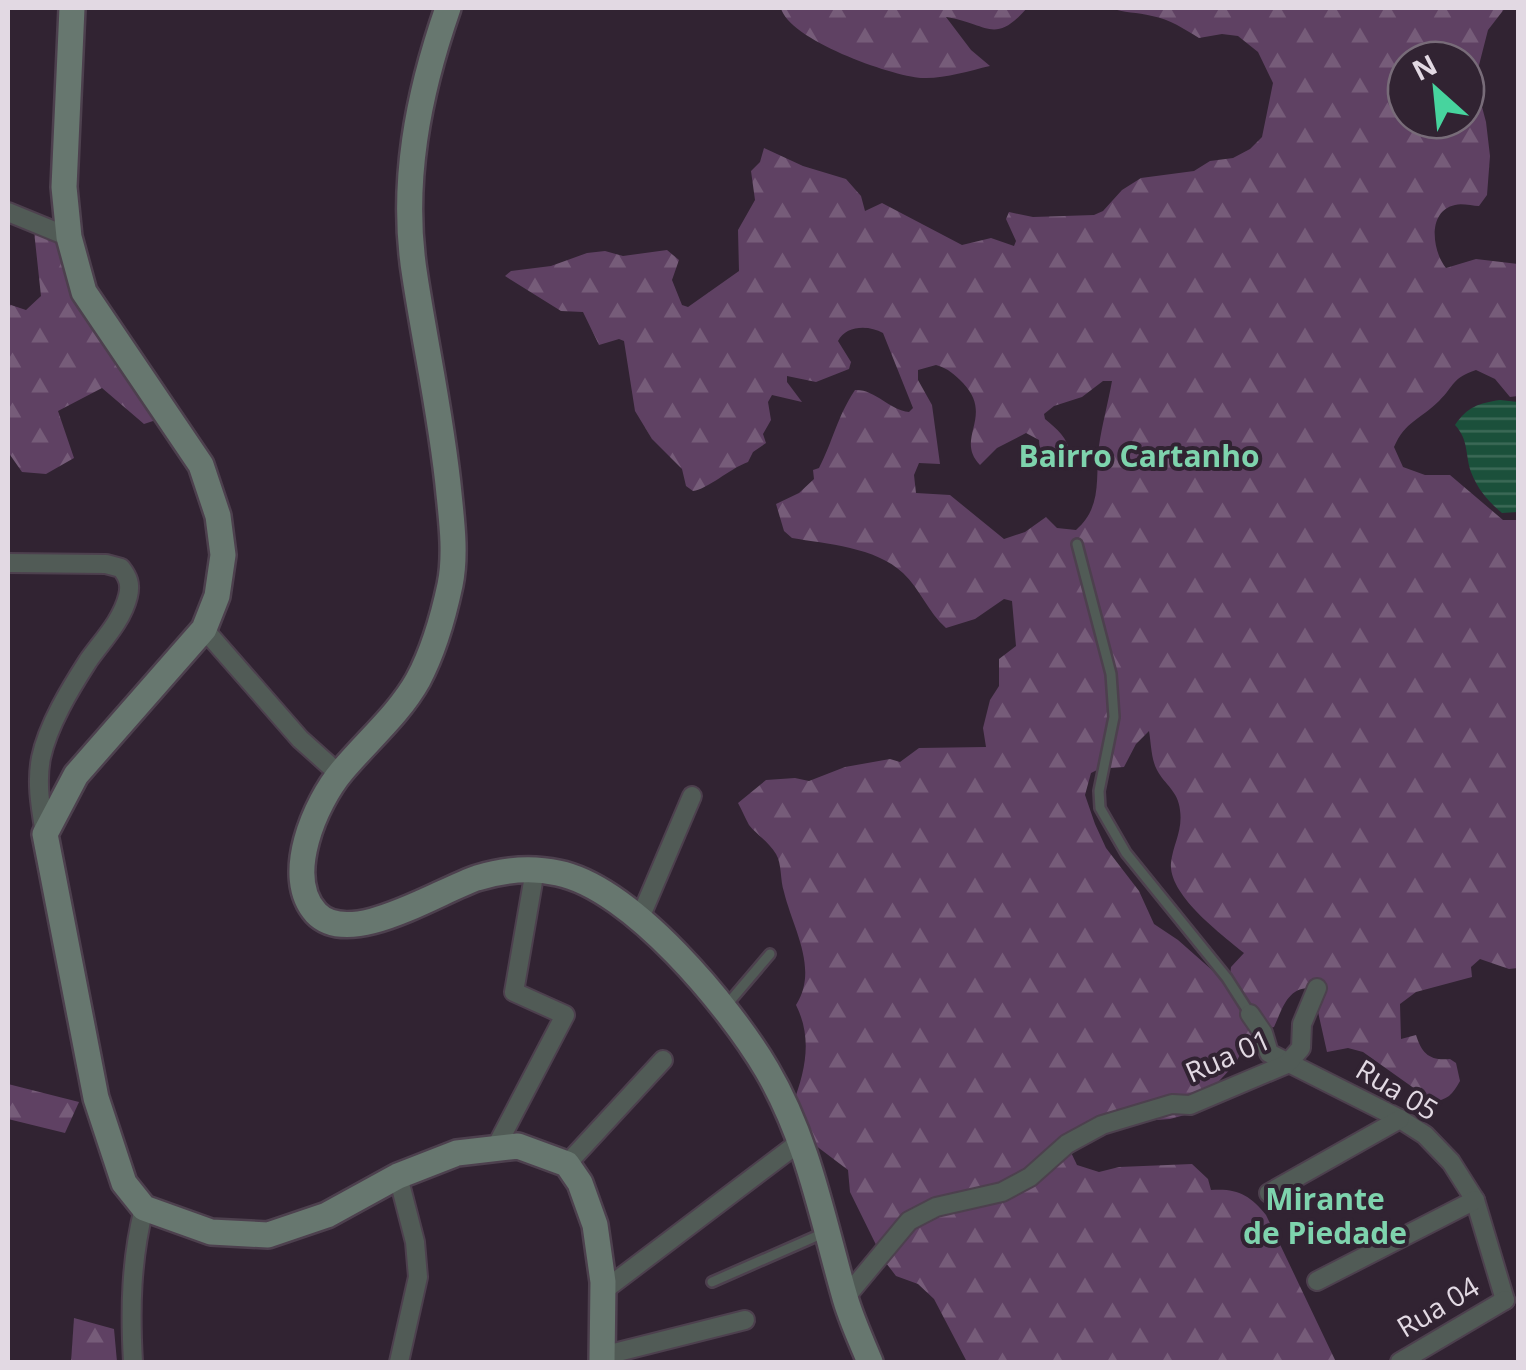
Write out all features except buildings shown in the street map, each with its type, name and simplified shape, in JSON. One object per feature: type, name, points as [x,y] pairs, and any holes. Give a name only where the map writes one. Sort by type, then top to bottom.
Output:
[{"type":"street","points":[[45,834],[76,775],[204,629],[216,596],[223,556],[218,516],[201,465],[84,292],[69,238],[64,187],[72,8]]},
{"type":"street","points":[[448,8],[417,114],[408,189],[414,272],[442,420],[452,527],[452,579],[438,636],[416,683],[366,746],[338,774],[310,829],[300,867],[305,897],[318,917],[343,927],[376,921],[477,878],[507,870],[535,870],[561,873],[588,883],[640,918],[724,1009],[765,1066],[801,1141],[844,1298],[870,1362]]},
{"type":"street","points":[[8,212],[69,238]]},
{"type":"street","points":[[8,563],[106,564],[122,568],[129,580],[129,594],[119,619],[56,716],[41,757],[38,792],[96,1098],[124,1183],[144,1208],[211,1232],[268,1235],[327,1216],[398,1176],[457,1152],[518,1146],[567,1164],[580,1183],[592,1214],[603,1291],[602,1360],[745,1320]]},
{"type":"street","points":[[204,629],[300,739],[338,774]]},
{"type":"street","points":[[640,918],[692,796]]},
{"type":"street","points":[[496,1147],[565,1015],[514,992],[535,870]]},
{"type":"street","name":"Rua 01","points":[[844,1298],[909,1221],[936,1207],[1002,1192],[1030,1176],[1067,1144],[1102,1125],[1172,1104],[1190,1105],[1286,1064],[1301,1048],[1302,1024],[1317,988]]},
{"type":"street","points":[[1250,1014],[1264,1033],[1268,1053],[1286,1064]]},
{"type":"street","points":[[567,1164],[663,1060]]},
{"type":"street","name":"Rua 05","points":[[1286,1064],[1322,1077],[1400,1119],[1425,1135],[1451,1162],[1475,1200],[1512,1301]]},
{"type":"street","points":[[1269,1193],[1400,1119]]},
{"type":"street","points":[[603,1291],[801,1141]]},
{"type":"street","points":[[398,1176],[418,1276],[398,1362]]},
{"type":"street","points":[[1316,1281],[1475,1200]]},
{"type":"street","points":[[134,1362],[130,1289],[144,1208]]},
{"type":"street","name":"Rua 04","points":[[1400,1362],[1512,1301]]},
{"type":"lane","points":[[1076,544],[1111,674],[1114,717],[1099,792],[1100,808],[1126,853],[1216,963],[1250,1014]]},
{"type":"lane","points":[[724,1009],[770,954]]},
{"type":"lane","points":[[712,1282],[828,1231]]},
{"type":"green space","points":[[781,8],[1027,8],[1016,20],[998,29],[946,17],[971,50],[990,66],[922,78],[887,71],[842,54],[801,32]]},
{"type":"green space","points":[[1110,8],[1505,8],[1488,30],[1485,40],[1386,40],[1386,140],[1486,140],[1486,122],[1490,156],[1487,195],[1479,206],[1458,204],[1446,209],[1436,223],[1435,242],[1446,268],[1476,259],[1518,264],[1518,396],[1510,397],[1495,379],[1476,370],[1468,373],[1408,426],[1394,447],[1403,467],[1425,475],[1450,475],[1503,520],[1518,520],[1518,968],[1509,969],[1480,959],[1471,967],[1472,977],[1416,992],[1400,1004],[1401,1039],[1416,1035],[1428,1055],[1456,1063],[1460,1081],[1442,1100],[1432,1101],[1363,1052],[1348,1048],[1327,1052],[1314,994],[1309,988],[1290,996],[1274,1027],[1257,1031],[1249,1038],[1235,1064],[1206,1095],[1203,1110],[1170,1119],[1103,1124],[1066,1142],[1077,1165],[1099,1172],[1119,1167],[1192,1164],[1208,1179],[1211,1190],[1236,1192],[1254,1202],[1266,1215],[1336,1362],[967,1362],[934,1299],[918,1284],[896,1276],[883,1259],[850,1192],[848,1170],[811,1142],[793,1104],[805,1055],[804,1030],[796,1005],[805,963],[778,858],[749,825],[738,803],[766,780],[809,781],[845,767],[890,759],[900,762],[919,748],[986,747],[983,728],[990,700],[999,686],[999,659],[1016,646],[1012,601],[1004,599],[975,619],[946,628],[909,579],[892,564],[850,548],[792,538],[784,531],[776,504],[799,493],[814,479],[813,470],[819,468],[855,390],[902,410],[909,412],[913,408],[883,333],[858,328],[842,336],[838,341],[851,362],[849,369],[816,382],[787,376],[802,402],[772,395],[768,402],[771,420],[763,434],[766,443],[753,452],[748,462],[693,491],[686,486],[682,469],[652,439],[635,411],[624,341],[599,345],[583,312],[561,311],[505,276],[511,271],[551,266],[587,253],[605,251],[623,256],[667,250],[679,260],[672,280],[682,305],[688,307],[739,271],[738,230],[755,200],[751,171],[760,162],[764,148],[803,166],[846,179],[861,196],[865,211],[882,203],[962,245],[991,238],[1014,246],[1016,241],[1006,219],[1009,212],[1033,217],[1094,215],[1141,178],[1194,171],[1210,161],[1233,158],[1250,149],[1262,137],[1273,83],[1258,52],[1238,36],[1199,38],[1165,19]],"holes":[[[936,365],[951,372],[972,395],[976,417],[971,446],[980,465],[997,448],[1026,433],[1039,440],[1041,466],[1053,465],[1070,454],[1069,448],[1044,414],[1054,406],[1082,397],[1103,381],[1112,381],[1099,446],[1094,502],[1076,530],[1057,528],[1046,517],[1025,532],[1004,539],[950,495],[916,493],[914,475],[919,463],[940,464],[932,405],[918,380],[918,370]],[[1149,731],[1155,766],[1179,803],[1181,818],[1172,875],[1198,913],[1244,953],[1231,967],[1229,985],[1154,924],[1139,891],[1106,848],[1085,795],[1091,773],[1124,767],[1136,744]]]},
{"type":"green space","points":[[34,231],[61,239],[159,419],[144,424],[102,388],[58,411],[74,458],[46,474],[22,472],[8,452],[8,304],[26,310],[41,296]]},
{"type":"green space","points":[[8,1084],[79,1102],[65,1133],[8,1119]]},
{"type":"green space","points":[[74,1318],[114,1329],[117,1362],[71,1362]]},
{"type":"shaded area","points":[[1500,400],[1518,402],[1518,512],[1502,513],[1480,490],[1471,472],[1463,436],[1455,425],[1474,407]]},
{"type":"district","name":"Bairro Cartanho","points":[[1139,457]]},
{"type":"district","name":"Mirante de Piedade","points":[[1325,1217]]}]
